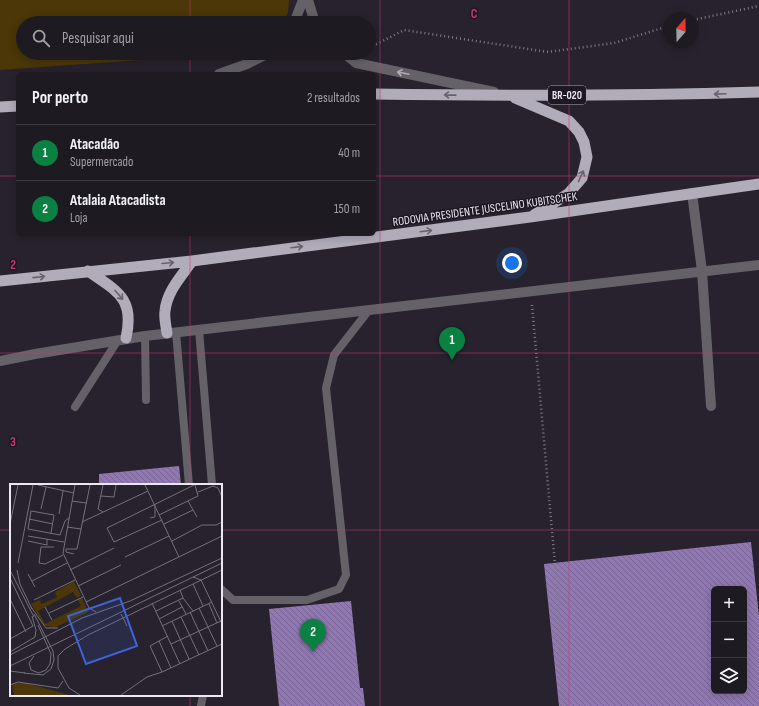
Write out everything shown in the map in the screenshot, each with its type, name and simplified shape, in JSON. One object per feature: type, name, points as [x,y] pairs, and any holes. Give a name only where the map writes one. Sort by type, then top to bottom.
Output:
[{"type":"highway","name":"BR-020","points":[[376,94],[509,96],[672,95],[759,92]]},
{"type":"highway","points":[[509,96],[569,121],[579,132],[584,142],[587,157],[582,178],[568,194],[530,217]]},
{"type":"highway","name":"RODOVIA PRESIDENTE JUSCELINO KUBITSCHEK","points":[[0,281],[192,261],[530,217],[759,184]]},
{"type":"highway","points":[[171,333],[165,312],[168,298],[172,288],[192,261]]},
{"type":"highway","points":[[88,271],[118,292],[125,302],[129,320],[122,339]]},
{"type":"street","points":[[297,16],[303,0]]},
{"type":"street","points":[[308,0],[313,16]]},
{"type":"street","points":[[225,72],[255,60]]},
{"type":"street","points":[[352,60],[356,63],[509,96]]},
{"type":"street","points":[[692,193],[702,271],[711,406]]},
{"type":"street","points":[[0,361],[122,339],[759,265]]},
{"type":"lane","points":[[222,590],[233,600],[307,600],[339,589],[346,575],[326,388],[334,355],[369,310]]},
{"type":"lane","points":[[198,330],[212,484]]},
{"type":"lane","points":[[171,333],[189,484]]},
{"type":"lane","points":[[146,336],[146,400]]},
{"type":"lane","points":[[75,408],[122,339]]},
{"type":"lane","points":[[201,706],[204,696]]},
{"type":"path","points":[[699,19],[759,6]]},
{"type":"path","points":[[376,44],[404,30],[548,52],[614,43],[663,28]]},
{"type":"path","points":[[530,291],[558,602],[560,676],[564,706]]},
{"type":"shaded area","points":[[0,0],[289,0],[286,16],[16,16],[16,60],[141,60],[0,70]]},
{"type":"building","points":[[179,466],[181,484],[99,484],[99,474]]},
{"type":"building","points":[[751,542],[759,616],[759,706],[559,706],[544,564]]},
{"type":"building","points":[[351,601],[360,688],[363,688],[365,706],[279,706],[269,609]]},
{"type":"place","name":"Atacadão","points":[[452,360]]},
{"type":"place","name":"Atalaia Atacadista","points":[[313,652]]}]
